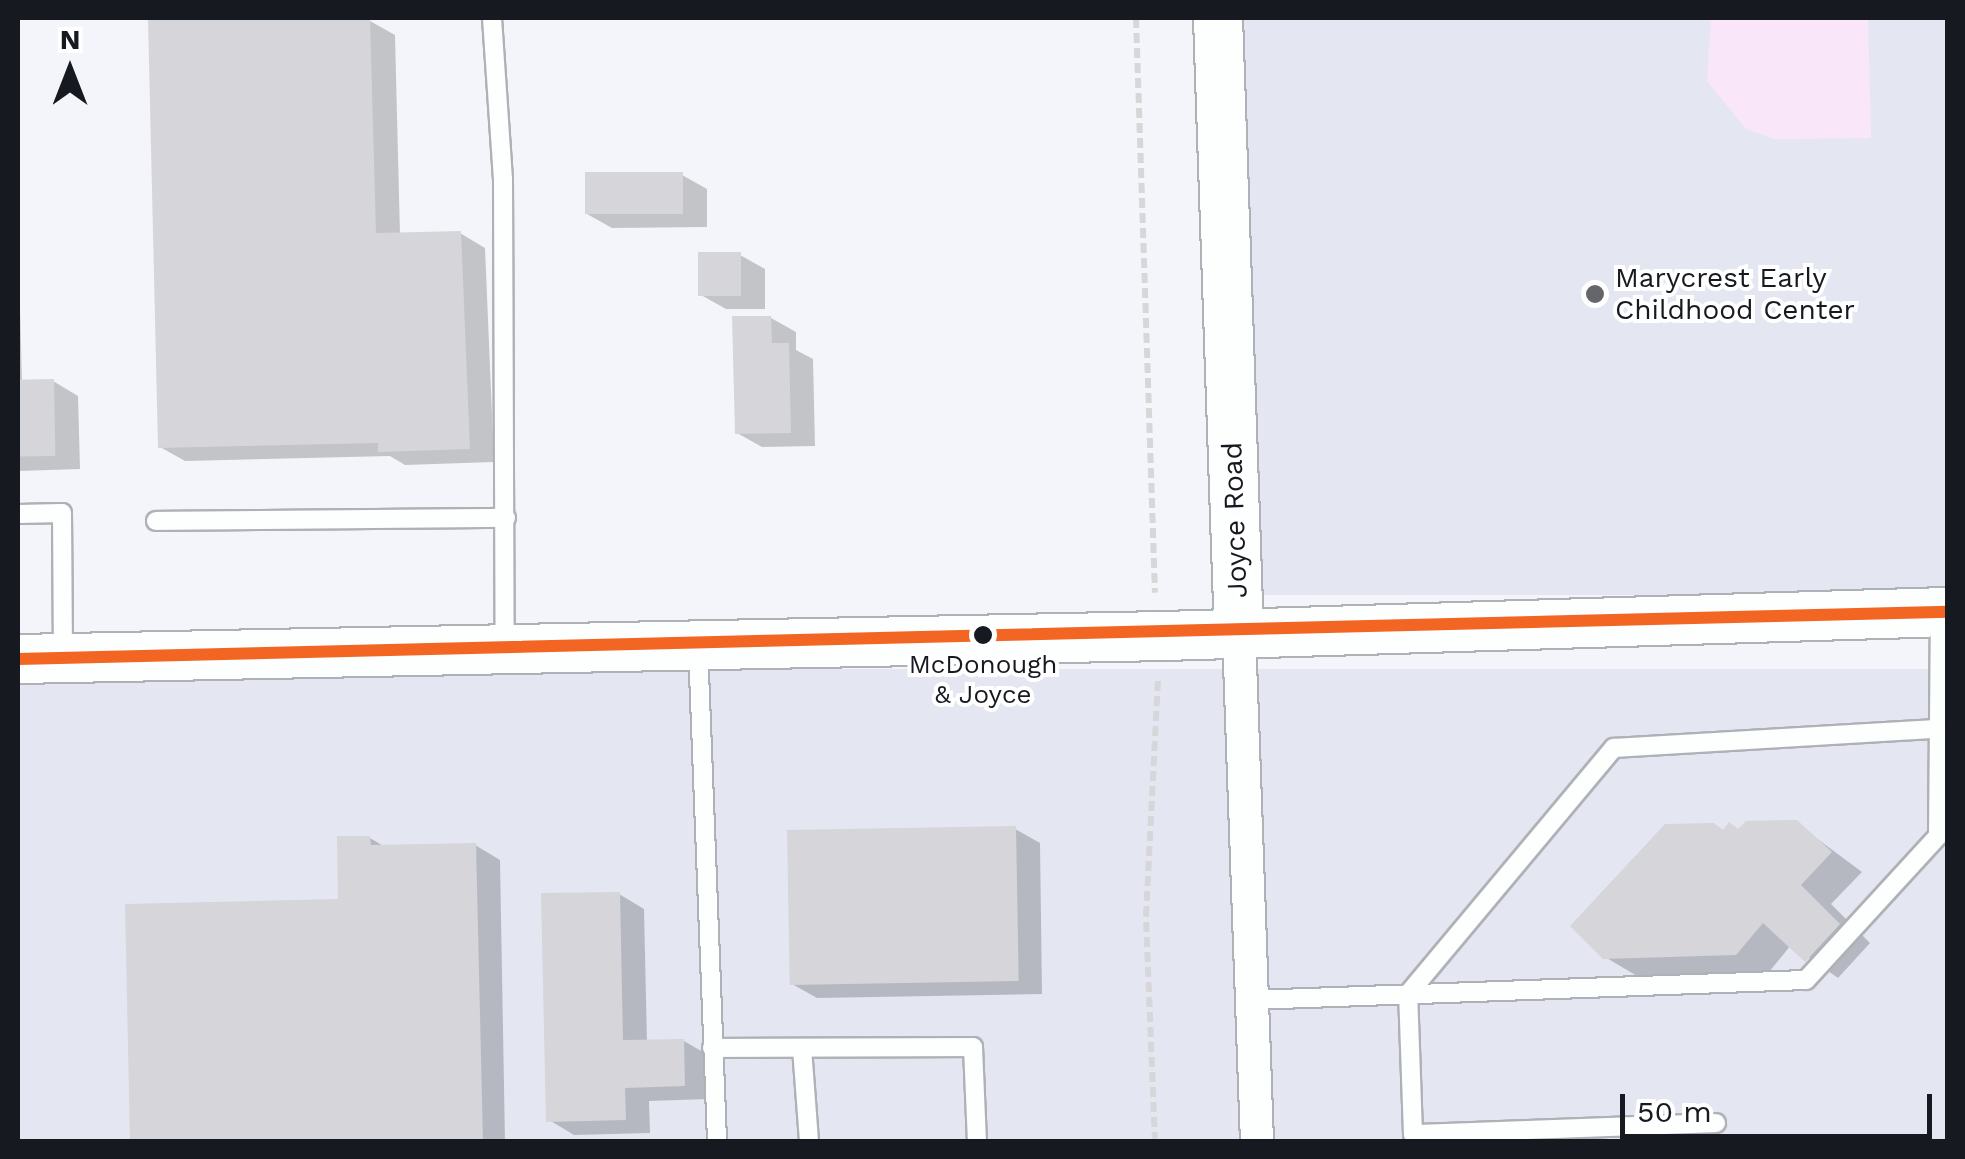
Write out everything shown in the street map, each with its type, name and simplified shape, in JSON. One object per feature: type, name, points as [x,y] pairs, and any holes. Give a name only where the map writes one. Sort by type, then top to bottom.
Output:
[{"type":"street","name":"Joyce Road","points":[[1218,18],[1257,1142]]},
{"type":"street","points":[[40,658],[1239,634],[1944,612]]},
{"type":"lane","points":[[492,18],[503,179],[505,649]]},
{"type":"lane","points":[[18,514],[62,513],[40,658]]},
{"type":"lane","points":[[156,521],[506,518]]},
{"type":"lane","points":[[1252,1000],[1806,980],[1938,836],[1935,730],[1944,612]]},
{"type":"lane","points":[[698,646],[717,1142]]},
{"type":"lane","points":[[1716,1123],[1412,1134],[1408,994],[1614,748],[1935,730]]},
{"type":"lane","points":[[712,1048],[973,1047],[977,1142]]},
{"type":"lane","points":[[802,1048],[808,1142]]},
{"type":"path","points":[[1136,18],[1153,586]]},
{"type":"path","points":[[1155,1142],[1146,916],[1158,674]]},
{"type":"shaded area","name":"Marycrest Early Childhood Center","points":[[1240,18],[1947,18],[1947,595],[1240,595]]},
{"type":"shaded area","points":[[1711,18],[1868,18],[1871,138],[1774,139],[1746,129],[1707,81]]},
{"type":"shaded area","points":[[18,669],[1947,669],[1947,1141],[18,1141]]},
{"type":"building","points":[[148,18],[370,18],[376,233],[461,231],[470,449],[378,452],[378,443],[158,448]]},
{"type":"building","points":[[585,172],[683,172],[683,214],[585,214]]},
{"type":"building","points":[[698,252],[741,252],[741,296],[698,296]]},
{"type":"building","points":[[732,316],[771,316],[772,343],[789,343],[791,433],[735,434]]},
{"type":"building","points":[[54,379],[55,456],[19,457],[18,380]]},
{"type":"building","points":[[1797,820],[1832,852],[1801,885],[1840,924],[1805,962],[1763,923],[1736,955],[1603,959],[1570,926],[1665,824],[1714,823],[1723,830],[1729,822],[1738,829],[1746,821]]},
{"type":"building","points":[[1016,826],[1019,981],[790,985],[787,830]]},
{"type":"building","points":[[337,836],[370,836],[371,845],[476,843],[483,1142],[130,1142],[125,904],[338,899]]},
{"type":"building","points":[[620,892],[623,1040],[684,1039],[685,1086],[625,1088],[626,1120],[546,1122],[541,893]]},
{"type":"transit line","points":[[18,659],[1948,612]]},
{"type":"place","name":"Marycrest Early Childhood Center","points":[[1595,294]]},
{"type":"place","name":"McDonough & Joyce","points":[[983,635]]}]
